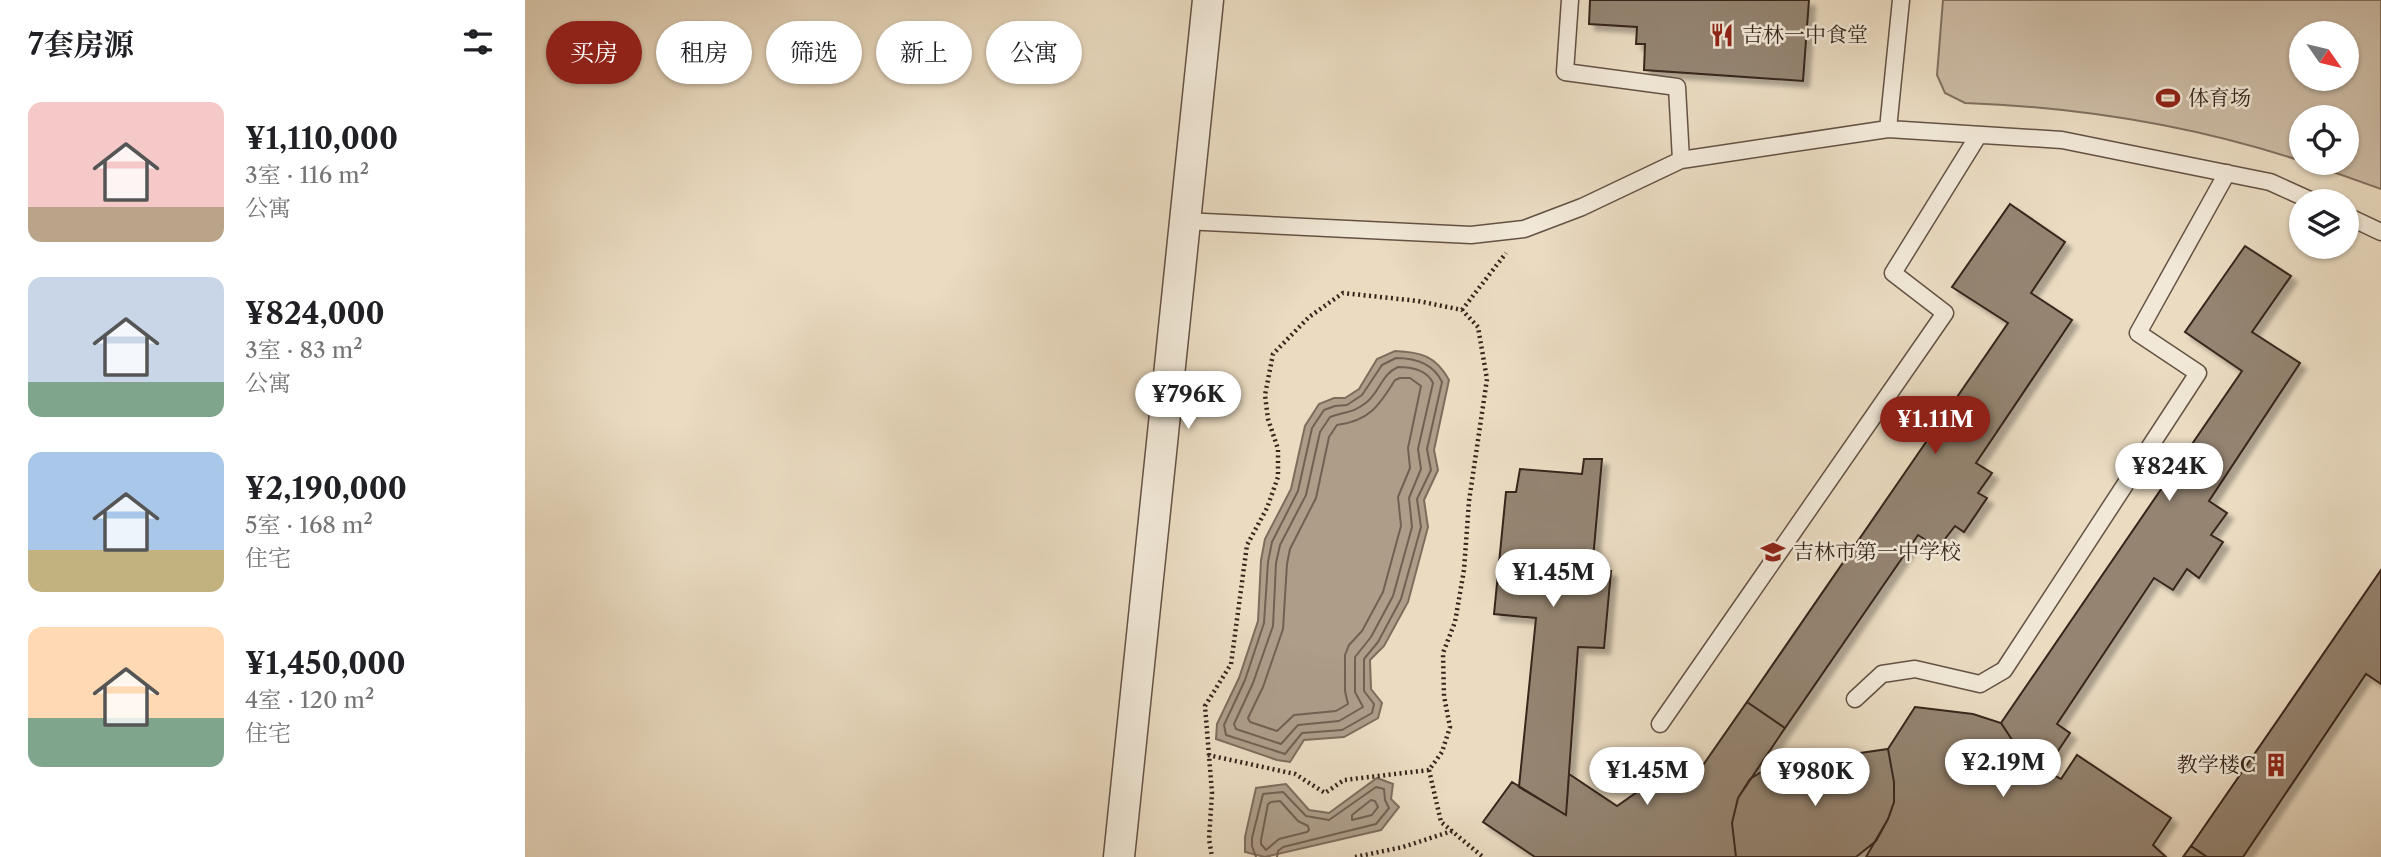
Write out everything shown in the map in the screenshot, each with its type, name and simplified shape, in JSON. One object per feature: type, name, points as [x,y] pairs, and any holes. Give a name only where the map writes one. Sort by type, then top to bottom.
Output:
[{"type":"street","points":[[1119,857],[1208,0]]},
{"type":"lane","points":[[1570,0],[1565,72],[1677,87],[1681,160]]},
{"type":"lane","points":[[1888,129],[1901,0]]},
{"type":"lane","points":[[1184,221],[1471,235],[1524,229],[1582,207],[1681,160],[1888,129],[2062,140],[2270,182],[2289,191]]},
{"type":"lane","points":[[1660,724],[1945,313],[1893,273],[1978,136]]},
{"type":"lane","points":[[1855,699],[1882,674],[1915,669],[1980,684],[2004,670],[2198,373],[2138,333],[2227,173]]},
{"type":"lane","points":[[2359,222],[2381,232]]},
{"type":"path","points":[[1462,310],[1524,229]]},
{"type":"path","points":[[1212,857],[1209,839],[1212,793],[1205,706],[1231,664],[1247,545],[1278,477],[1278,449],[1268,419],[1265,395],[1273,354],[1309,317],[1343,293],[1418,301],[1462,310],[1478,327],[1487,379],[1469,501],[1464,570],[1455,622],[1443,653],[1444,696],[1450,727],[1441,752],[1429,770],[1441,822],[1483,857]]},
{"type":"path","points":[[1208,755],[1295,774],[1325,793],[1344,780],[1429,770]]},
{"type":"path","points":[[1355,857],[1403,847],[1452,831]]},
{"type":"shaded area","name":"体育场","points":[[1943,0],[2381,0],[2381,189],[2342,175],[2359,175],[2359,105],[2289,105],[2289,157],[2219,137],[2135,120],[2050,109],[1965,103],[1945,93],[1937,75]]},
{"type":"water","points":[[1395,351],[1427,357],[1439,365],[1449,380],[1434,450],[1438,470],[1424,500],[1428,527],[1408,602],[1384,646],[1370,660],[1371,689],[1382,703],[1378,718],[1344,737],[1304,740],[1290,762],[1216,739],[1217,724],[1239,678],[1258,621],[1261,560],[1265,539],[1291,489],[1305,426],[1319,404],[1334,398],[1345,398],[1359,389],[1377,359]]},
{"type":"water","points":[[1377,778],[1393,784],[1391,799],[1399,807],[1381,830],[1265,857],[1245,852],[1245,837],[1256,788],[1286,784],[1309,810],[1329,813]]},
{"type":"building","name":"吉林一中食堂","points":[[1590,0],[1809,0],[1803,81],[1644,70],[1645,44],[1636,44],[1637,27],[1589,24]]},
{"type":"building","points":[[2010,204],[2065,242],[2031,293],[2072,320],[1976,463],[1992,473],[1978,493],[1987,498],[1964,532],[1955,526],[1938,548],[1918,535],[1785,728],[1747,702],[2008,323],[1952,287]]},
{"type":"building","points":[[2245,246],[2291,276],[2252,332],[2300,363],[2209,501],[2227,513],[2211,535],[2223,542],[2199,578],[2187,569],[2173,590],[2154,578],[2057,724],[2070,733],[2050,763],[2029,750],[2024,758],[2001,723],[2242,371],[2185,332]]},
{"type":"building","points":[[1584,459],[1602,459],[1592,570],[1611,571],[1604,648],[1578,647],[1566,815],[1519,787],[1536,618],[1494,614],[1506,492],[1516,492],[1520,469],[1582,474]]},
{"type":"building","name":"教学楼C","points":[[2381,570],[2381,684],[2366,674],[2243,857],[2207,857],[2191,846]]},
{"type":"building","points":[[1747,702],[1785,728],[1738,798],[1732,823],[1736,857],[1535,857],[1483,822],[1512,782],[1566,815],[1569,774],[1617,806],[1676,765],[1694,778]]},
{"type":"building","points":[[1915,707],[1973,714],[2001,723],[2024,758],[2061,779],[2077,755],[2171,818],[2153,845],[2166,857],[1866,857],[1888,819],[1894,802],[1894,782],[1888,749]]},
{"type":"building","points":[[1888,749],[1894,782],[1894,802],[1876,841],[1856,857],[1736,857],[1732,823],[1738,798],[1750,779],[1771,766]]},
{"type":"building","points":[[2191,846],[2207,857],[2183,857]]},
{"type":"place","name":"吉林一中食堂","points":[[1722,35]]},
{"type":"place","name":"体育场","points":[[2168,98]]},
{"type":"place","name":"吉林市第一中学校","points":[[1773,552]]},
{"type":"place","name":"教学楼C","points":[[2276,765]]}]
